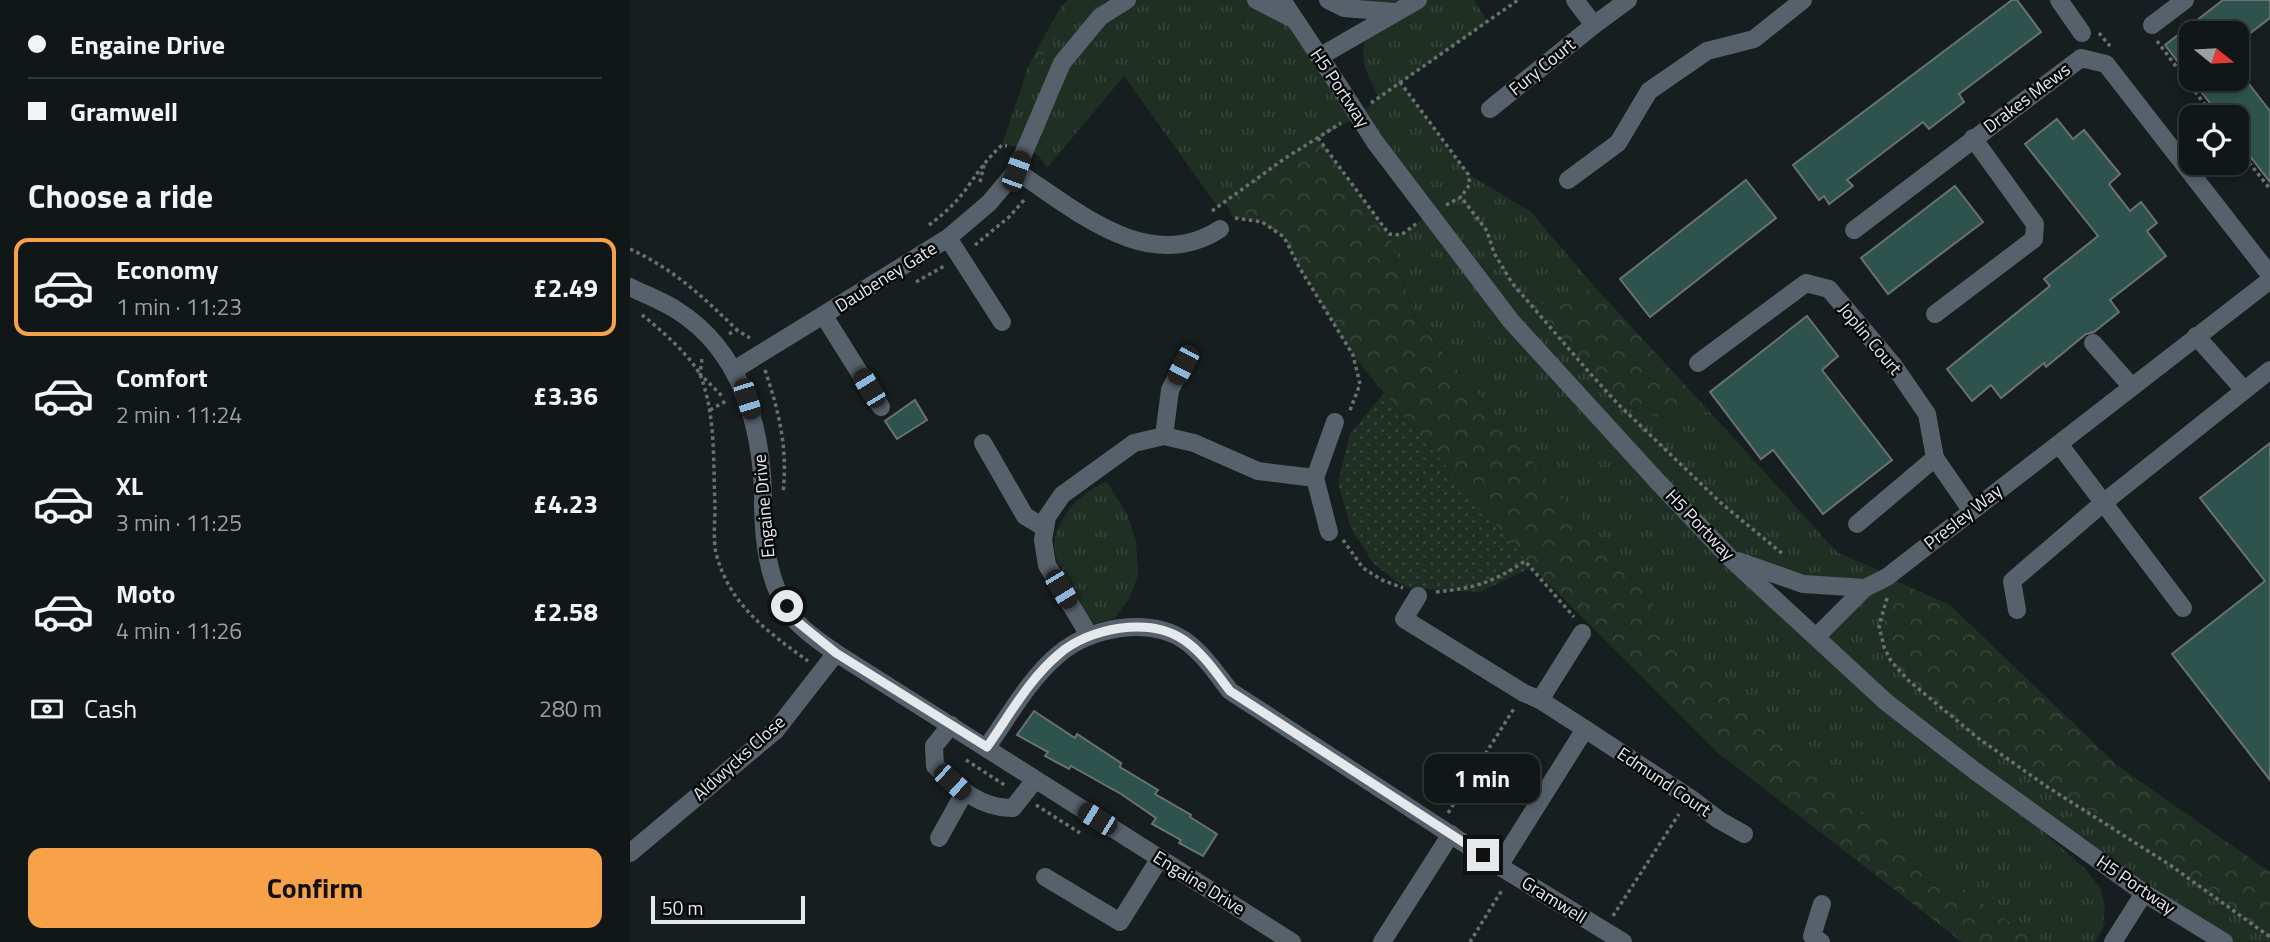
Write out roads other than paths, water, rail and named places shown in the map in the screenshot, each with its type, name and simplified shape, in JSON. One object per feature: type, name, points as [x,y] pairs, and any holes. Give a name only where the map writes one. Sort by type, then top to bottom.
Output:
[{"type":"street","name":"Daubeney Gate","points":[[734,370],[948,238],[989,203],[1016,171],[1062,63],[1100,18],[1127,0]]},
{"type":"street","points":[[1256,0],[1295,20]]},
{"type":"street","name":"H5 Portway","points":[[1282,0],[1375,142],[1511,321],[1731,559],[1886,702],[1965,764],[2144,892],[2224,942]]},
{"type":"street","points":[[1328,0],[1344,8],[1395,12]]},
{"type":"street","points":[[1319,57],[1418,0]]},
{"type":"street","points":[[1575,0],[1594,25]]},
{"type":"street","name":"Fury Court","points":[[1490,108],[1628,0]]},
{"type":"street","points":[[1567,180],[1618,143],[1649,91],[1707,51],[1754,38],[1803,0]]},
{"type":"street","points":[[2059,0],[2082,33]]},
{"type":"street","points":[[2152,25],[2185,0]]},
{"type":"street","name":"Drakes Mews","points":[[1854,230],[2081,58],[2105,64],[2270,275]]},
{"type":"street","name":"Drakes Mews","points":[[1935,314],[2034,239],[2035,224],[1973,138]]},
{"type":"street","points":[[1016,171],[1113,233],[1136,242],[1188,244],[1208,237],[1220,229]]},
{"type":"street","name":"Daubeney Gate","points":[[948,238],[1002,322]]},
{"type":"street","name":"Presley Way","points":[[1816,637],[1865,588],[1887,577],[2270,280]]},
{"type":"street","name":"Joplin Court","points":[[1698,363],[1806,283],[1829,289],[1894,366],[1927,414],[1935,458],[1971,510]]},
{"type":"street","name":"Engaine Drive","points":[[630,287],[678,310],[713,341],[734,370],[745,392],[755,424],[762,466],[767,559],[779,594],[794,619],[836,653],[1292,942]]},
{"type":"street","name":"Daubeney Gate","points":[[824,316],[881,407]]},
{"type":"street","points":[[2196,336],[2244,390]]},
{"type":"street","points":[[2093,343],[2132,387]]},
{"type":"street","points":[[1164,436],[1170,390],[1183,365]]},
{"type":"street","points":[[2017,610],[2012,581],[2103,503],[2270,370]]},
{"type":"street","points":[[1329,532],[1315,478],[1335,422]]},
{"type":"street","points":[[1088,635],[1047,565],[1044,540],[1047,517],[1062,495],[1133,443],[1164,436],[1194,443],[1258,471],[1315,478]]},
{"type":"street","points":[[984,443],[1025,516],[1045,528]]},
{"type":"street","points":[[2059,444],[2183,608]]},
{"type":"street","points":[[1857,524],[1935,458]]},
{"type":"street","points":[[1731,559],[1803,584],[1865,588]]},
{"type":"street","name":"Edmund Court","points":[[1418,596],[1400,625],[1532,696],[1744,834]]},
{"type":"street","name":"Gramwell","points":[[987,747],[1029,688],[1059,654],[1088,635],[1128,627],[1150,627],[1182,638],[1204,657],[1230,691],[1506,870],[1623,942]]},
{"type":"street","points":[[1532,696],[1583,633]]},
{"type":"street","name":"Aldwycks Close","points":[[630,853],[776,730],[836,653]]},
{"type":"street","points":[[951,725],[934,747],[935,766],[964,793],[998,809],[1013,808],[1035,780]]},
{"type":"street","points":[[1506,870],[1585,729]]},
{"type":"street","points":[[939,838],[964,793]]},
{"type":"street","points":[[1382,942],[1445,831]]},
{"type":"street","points":[[1045,877],[1120,922],[1160,858]]},
{"type":"street","points":[[2113,942],[2144,892]]},
{"type":"street","points":[[1814,940],[1822,904]]}]
